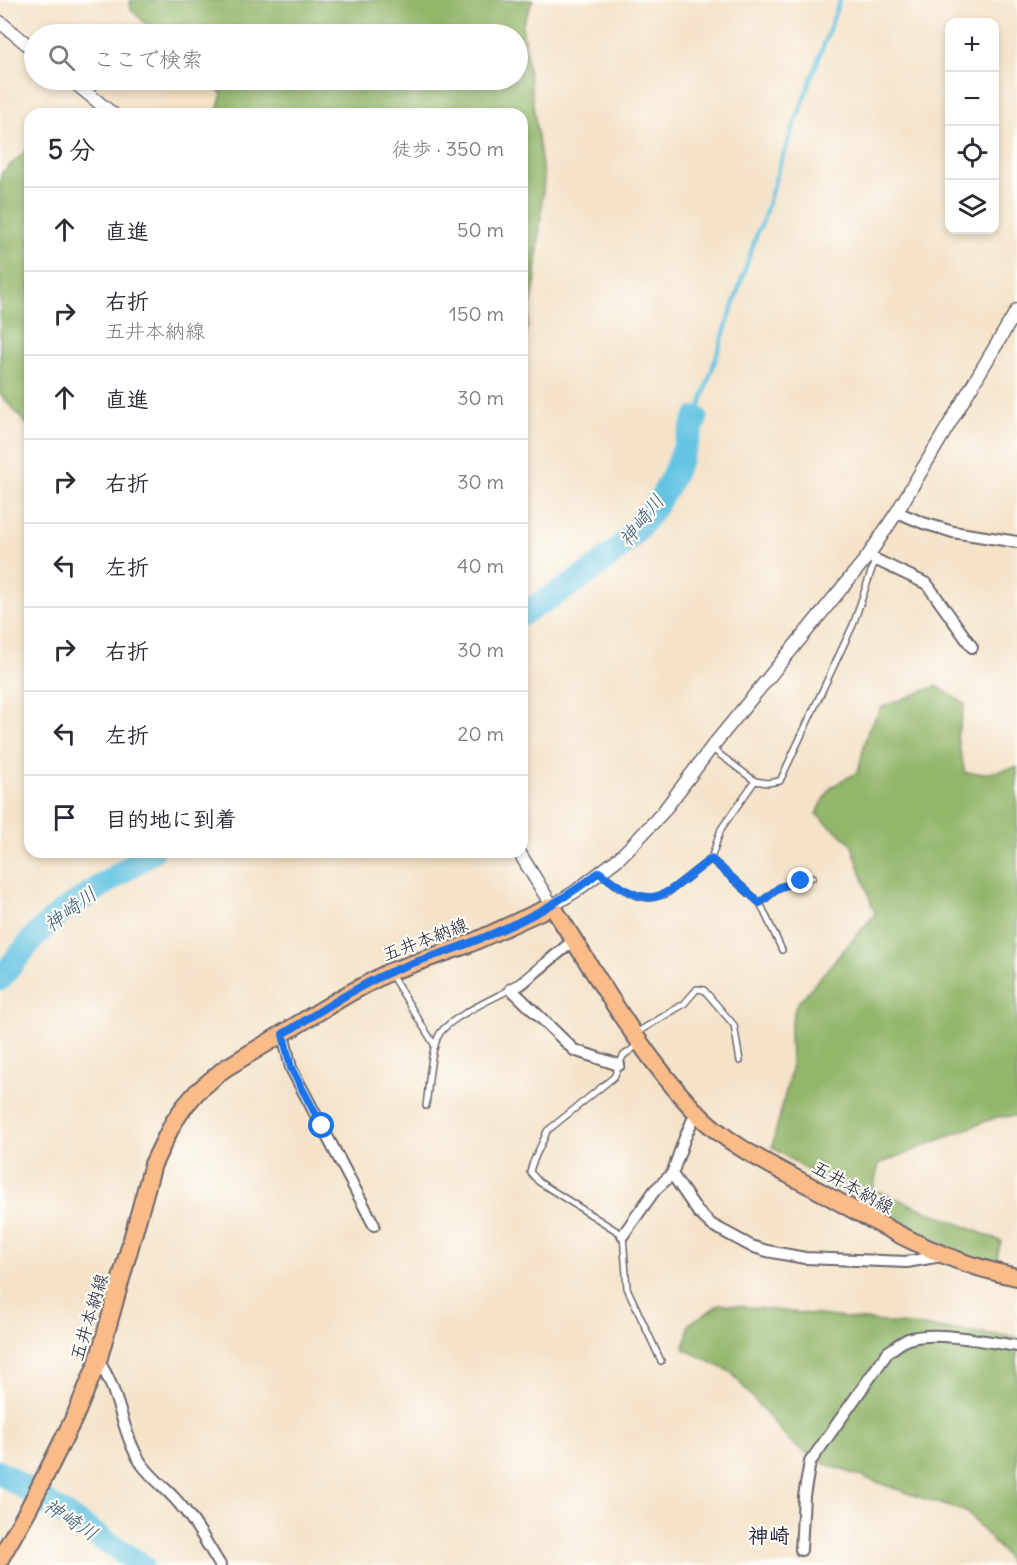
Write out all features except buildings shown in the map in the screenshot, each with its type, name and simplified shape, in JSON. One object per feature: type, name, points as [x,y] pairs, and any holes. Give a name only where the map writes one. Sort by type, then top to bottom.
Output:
[{"type":"main road","name":"五井本納線","points":[[0,1559],[30,1506],[98,1361],[153,1164],[183,1107],[224,1069],[348,994],[390,972],[469,944],[552,906],[650,1058],[696,1112],[726,1136],[758,1158],[941,1256],[1017,1277]]},
{"type":"street","points":[[0,22],[24,42]]},
{"type":"street","points":[[83,90],[106,108]]},
{"type":"street","points":[[523,858],[552,906],[619,858],[663,812],[711,748],[871,558],[1017,310]]},
{"type":"street","points":[[897,512],[953,532],[1017,542]]},
{"type":"street","points":[[871,558],[927,584],[972,647]]},
{"type":"street","points":[[574,940],[521,984],[511,989],[574,1050],[619,1065]]},
{"type":"street","points":[[283,1034],[291,1068],[374,1225]]},
{"type":"street","points":[[623,1235],[655,1190],[672,1174],[696,1112]]},
{"type":"street","points":[[672,1174],[698,1212],[712,1225],[751,1246],[767,1251],[805,1258],[907,1262],[941,1256]]},
{"type":"street","points":[[801,1550],[804,1496],[810,1462],[888,1352],[906,1340],[923,1336],[960,1338],[1017,1346]]},
{"type":"street","points":[[98,1361],[108,1374],[124,1427],[141,1462],[182,1507],[220,1565]]},
{"type":"lane","points":[[711,748],[754,781],[767,783],[780,781],[853,624],[871,558]]},
{"type":"lane","points":[[599,872],[620,888],[637,896],[651,898],[666,894],[711,859],[721,829],[754,781]]},
{"type":"lane","points":[[711,859],[760,903],[782,950]]},
{"type":"lane","points":[[760,903],[780,887],[813,877]]},
{"type":"lane","points":[[390,972],[435,1046]]},
{"type":"lane","points":[[426,1106],[435,1046],[441,1032],[468,1011],[511,989]]},
{"type":"lane","points":[[661,1361],[627,1288],[623,1235],[539,1182],[530,1172],[533,1160],[547,1131],[614,1077],[623,1056],[638,1039],[684,1004],[697,989],[704,990],[734,1025],[740,1061]]},
{"type":"green space","points":[[130,0],[533,0],[523,24],[146,24],[131,10]]},
{"type":"green space","points":[[528,68],[544,180],[535,283],[528,323],[528,108],[218,108],[222,94],[217,90],[528,90]]},
{"type":"green space","points":[[24,153],[24,421],[0,394],[0,180],[2,173]]},
{"type":"green space","points":[[936,686],[965,704],[957,737],[965,773],[989,773],[1017,767],[1017,1116],[997,1117],[879,1164],[873,1189],[1001,1241],[996,1262],[974,1260],[819,1178],[772,1147],[791,1070],[790,1030],[796,1005],[875,914],[851,843],[816,814],[831,787],[858,772],[868,730],[882,707]]},
{"type":"green space","points":[[720,1304],[1017,1337],[1017,1565],[1010,1565],[1005,1555],[966,1512],[820,1462],[790,1442],[731,1372],[684,1349],[689,1324]]},
{"type":"waterway","points":[[696,418],[780,164],[840,0]]},
{"type":"waterway","name":"神崎川","points":[[528,610],[583,577],[635,533],[668,485],[696,418]]},
{"type":"waterway","name":"神崎川","points":[[0,979],[35,936],[59,914],[143,858]]},
{"type":"waterway","name":"神崎川","points":[[0,1472],[142,1565]]},
{"type":"district","name":"神崎","points":[[769,1535]]},
{"type":"route","points":[[322,1126],[291,1068],[283,1034],[348,994],[390,972],[469,944],[552,906],[576,891],[599,872],[620,888],[637,896],[651,898],[666,894],[677,887],[711,859],[760,903],[780,887],[801,881]]}]
